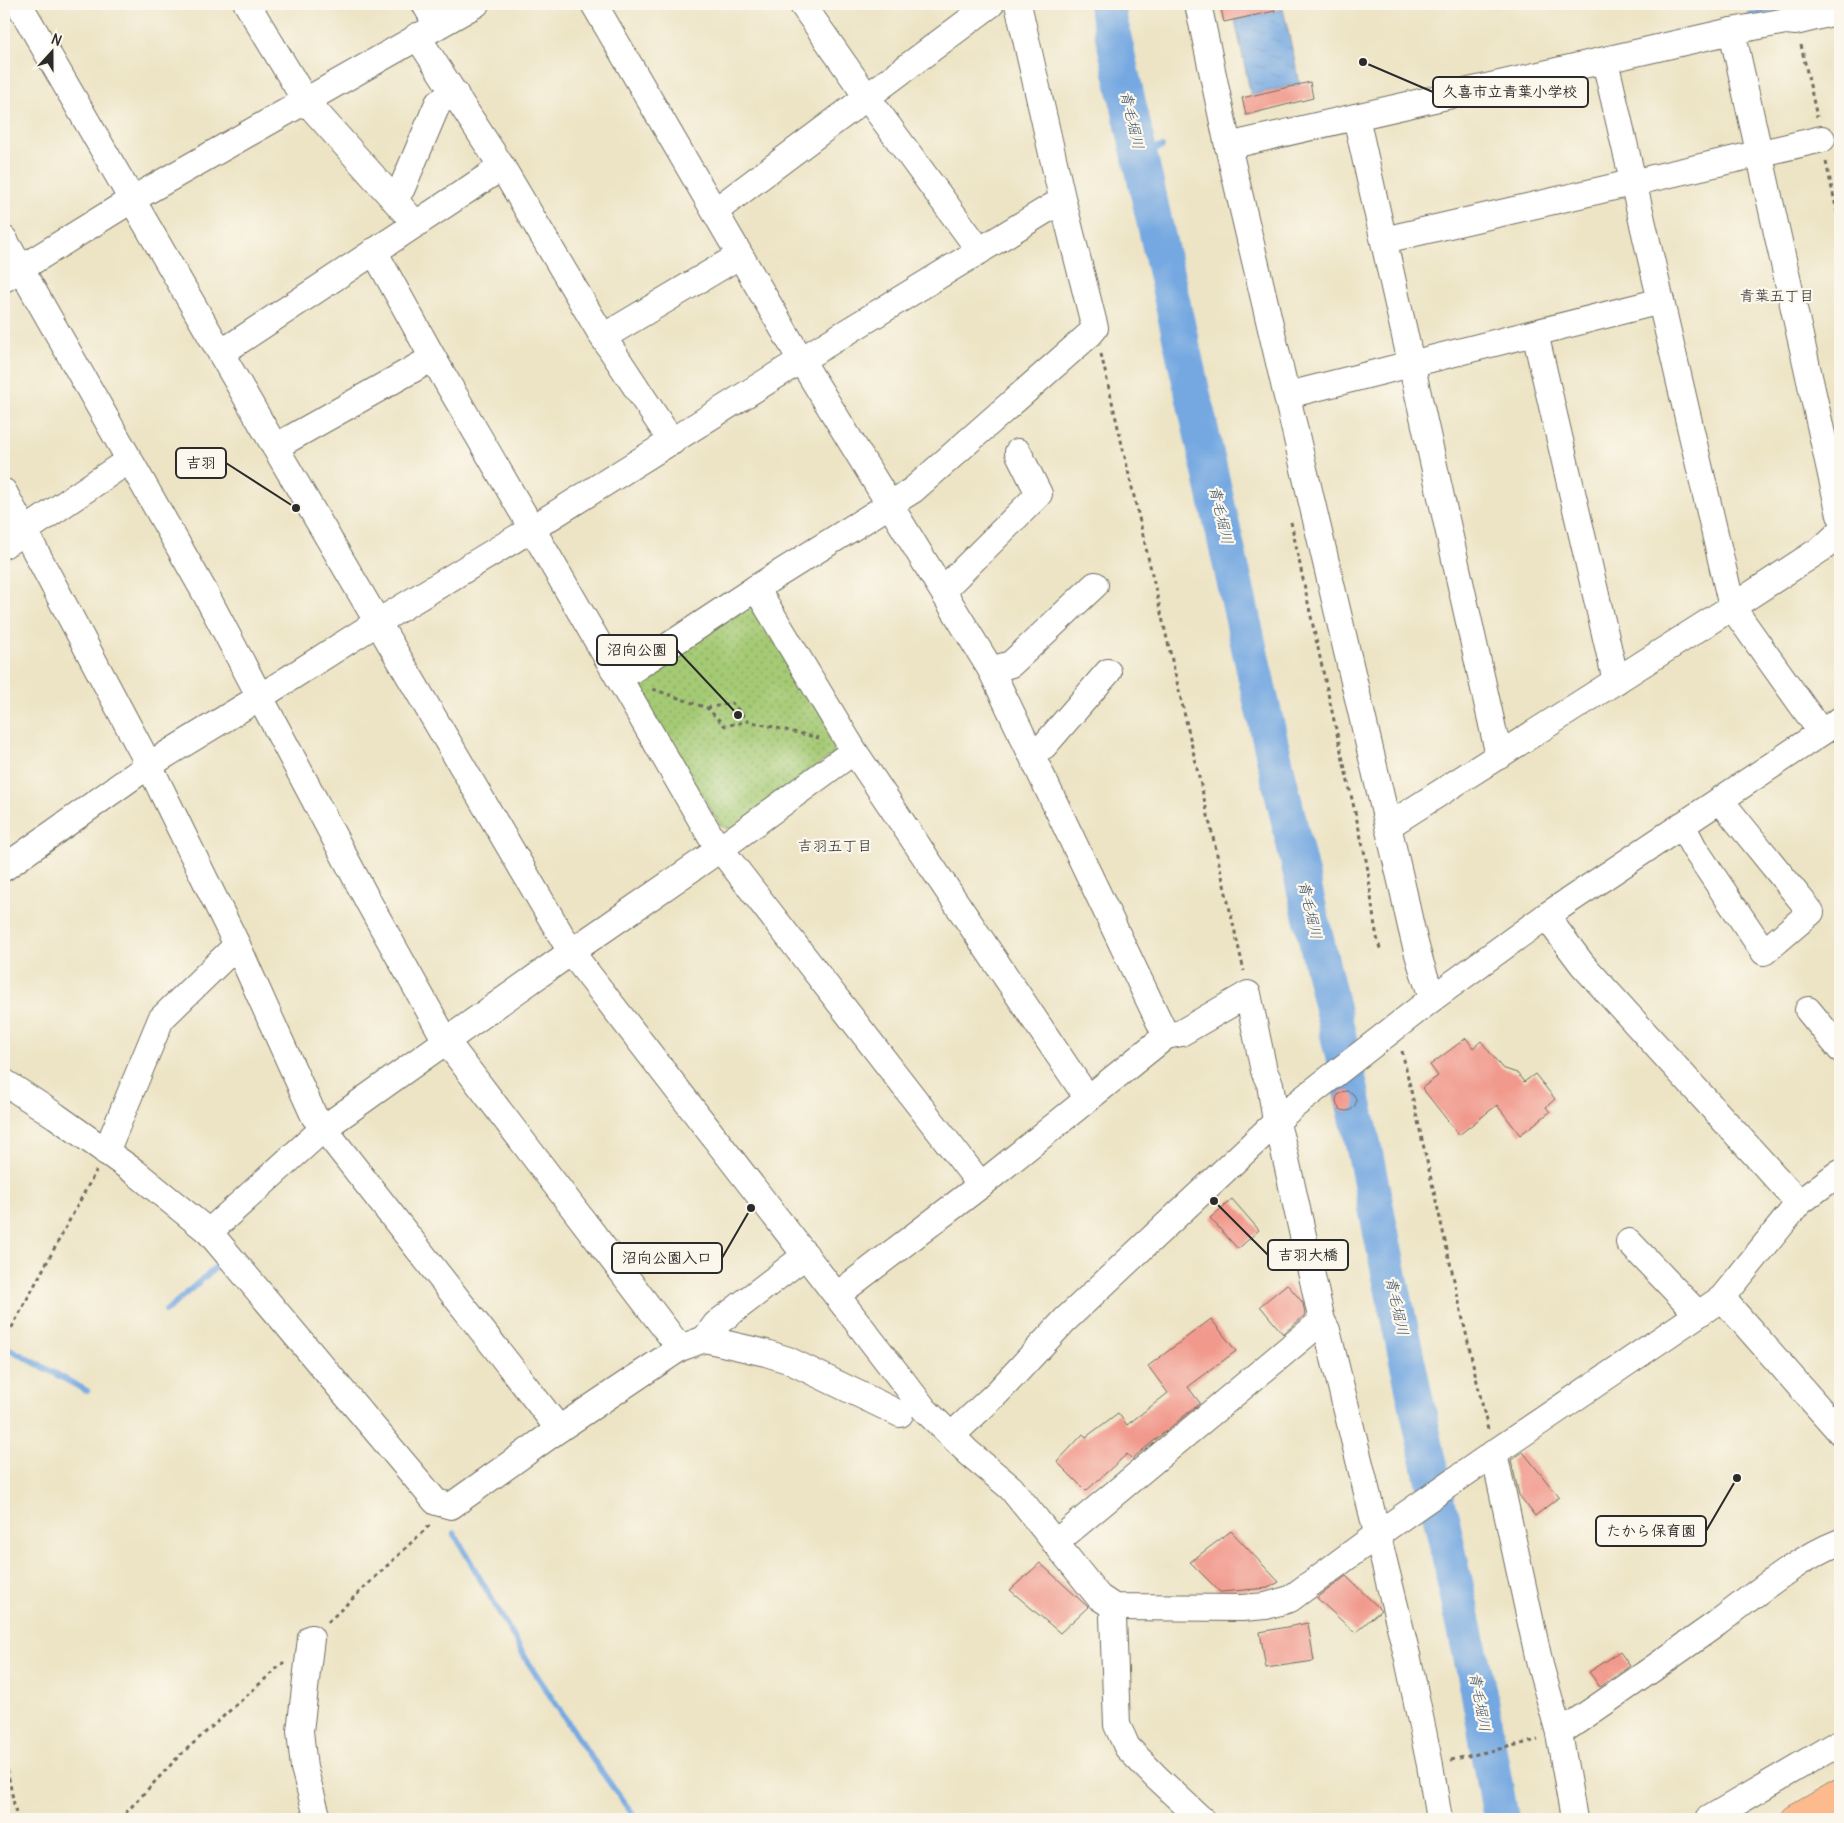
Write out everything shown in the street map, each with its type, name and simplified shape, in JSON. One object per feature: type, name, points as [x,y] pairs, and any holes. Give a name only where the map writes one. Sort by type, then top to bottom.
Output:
[{"type":"highway","points":[[1794,1819],[1840,1793]]},
{"type":"street","points":[[19,4],[275,447],[571,952],[925,1410],[950,1436],[1011,1488],[1099,1597],[1114,1607],[1242,1608],[1279,1603],[1290,1599],[1381,1532],[1490,1447],[1722,1298],[1799,1203],[1840,1172]]},
{"type":"street","points":[[246,4],[304,100],[415,223]]},
{"type":"street","points":[[12,274],[133,199],[304,100],[427,22],[476,4]]},
{"type":"street","points":[[594,4],[715,211],[739,256],[991,670],[1166,1036]]},
{"type":"street","points":[[802,4],[867,97],[980,251]]},
{"type":"street","points":[[715,211],[990,4]]},
{"type":"street","points":[[620,678],[756,588],[913,490],[1095,328],[1063,202],[1018,4]]},
{"type":"street","points":[[1198,4],[1228,146],[1288,395],[1412,936],[1425,980],[1433,998]]},
{"type":"street","points":[[1228,146],[1732,31],[1786,21],[1796,22],[1840,11]]},
{"type":"street","points":[[427,22],[455,93],[502,167],[603,337],[672,442]]},
{"type":"street","points":[[1732,31],[1840,515]]},
{"type":"street","points":[[950,1436],[998,1392],[1065,1320],[1283,1115],[1396,1041],[1433,998],[1546,916],[1831,726],[1732,607],[1605,61]]},
{"type":"street","points":[[394,199],[402,188],[438,103],[455,93]]},
{"type":"street","points":[[1356,116],[1498,756]]},
{"type":"street","points":[[1384,240],[1822,139]]},
{"type":"street","points":[[222,353],[502,167]]},
{"type":"street","points":[[4,868],[149,765],[672,442],[801,360],[1051,207],[1063,202]]},
{"type":"street","points":[[4,239],[12,274],[129,460],[204,592],[369,903],[446,1041],[680,1348]]},
{"type":"street","points":[[374,251],[433,358],[711,837],[981,1185]]},
{"type":"street","points":[[603,337],[739,256]]},
{"type":"street","points":[[1288,395],[1660,301]]},
{"type":"street","points":[[1535,333],[1616,681]]},
{"type":"street","points":[[275,447],[433,358]]},
{"type":"street","points":[[943,590],[1039,494],[1018,452]]},
{"type":"street","points":[[14,538],[129,460]]},
{"type":"street","points":[[4,492],[14,538],[149,765],[237,945],[314,1116],[558,1430]]},
{"type":"street","points":[[1388,826],[1732,607],[1824,547],[1840,532]]},
{"type":"street","points":[[991,670],[1011,664],[1095,585]]},
{"type":"street","points":[[756,588],[854,751],[1088,1099]]},
{"type":"street","points":[[1030,752],[1044,746],[1108,672]]},
{"type":"street","points":[[209,1232],[324,1128],[571,952],[720,849],[854,751]]},
{"type":"street","points":[[1682,825],[1694,848],[1764,952],[1811,912],[1720,800]]},
{"type":"street","points":[[1546,916],[1582,964],[1799,1203]]},
{"type":"street","points":[[106,1152],[162,1019],[237,945]]},
{"type":"street","points":[[836,1295],[981,1185],[1166,1036],[1181,1033],[1248,994],[1264,1071],[1283,1115],[1322,1321],[1328,1330],[1367,1493],[1381,1532],[1430,1764],[1439,1819]]},
{"type":"street","points":[[1808,1010],[1840,1049]]},
{"type":"street","points":[[4,1082],[56,1116],[134,1172],[209,1232],[436,1502],[451,1506],[558,1430],[680,1348],[705,1339],[788,1360],[900,1414]]},
{"type":"street","points":[[1629,1242],[1698,1314]]},
{"type":"street","points":[[705,1339],[716,1324],[806,1255]]},
{"type":"street","points":[[1722,1298],[1840,1432]]},
{"type":"street","points":[[1055,1543],[1322,1321]]},
{"type":"street","points":[[1490,1447],[1540,1665],[1550,1736],[1574,1819]]},
{"type":"street","points":[[1550,1736],[1715,1624],[1790,1569],[1840,1542]]},
{"type":"street","points":[[1114,1607],[1117,1726],[1127,1747],[1156,1778],[1201,1819]]},
{"type":"street","points":[[310,1638],[300,1731],[304,1768],[318,1819]]},
{"type":"street","points":[[1709,1819],[1840,1742]]},
{"type":"path","points":[[1095,328],[1248,994]]},
{"type":"path","points":[[620,678],[707,708],[725,726],[748,721],[822,739]]},
{"type":"path","points":[[707,708],[732,703],[748,721]]},
{"type":"path","points":[[1396,1041],[1490,1447]]},
{"type":"path","points":[[4,1342],[106,1152]]},
{"type":"path","points":[[1447,1761],[1550,1736]]},
{"type":"path","points":[[4,1754],[17,1819]]},
{"type":"green space","points":[[748,607],[756,608],[840,744],[837,751],[731,831],[720,825],[635,687],[638,676]]},
{"type":"water","points":[[1283,9],[1300,84],[1251,95],[1235,20]]},
{"type":"building","points":[[1220,4],[1274,4],[1275,11],[1224,22]]},
{"type":"building","points":[[1310,82],[1313,98],[1246,115],[1242,98]]},
{"type":"building","points":[[1466,1038],[1473,1048],[1481,1041],[1502,1068],[1517,1073],[1524,1082],[1535,1074],[1555,1099],[1546,1107],[1550,1112],[1520,1135],[1497,1105],[1459,1135],[1422,1088],[1438,1076],[1430,1065]]},
{"type":"building","points":[[1346,1091],[1353,1094],[1356,1101],[1353,1108],[1346,1111],[1339,1108],[1336,1101],[1339,1094]]},
{"type":"building","points":[[1232,1199],[1259,1230],[1238,1249],[1210,1218]]},
{"type":"building","points":[[1287,1284],[1303,1303],[1305,1315],[1283,1334],[1260,1306]]},
{"type":"building","points":[[1211,1319],[1236,1351],[1188,1387],[1200,1403],[1132,1459],[1127,1454],[1086,1491],[1057,1462],[1083,1434],[1086,1437],[1118,1413],[1127,1425],[1168,1393],[1148,1366]]},
{"type":"building","points":[[1523,1452],[1559,1497],[1535,1516],[1519,1495],[1511,1460]]},
{"type":"building","points":[[1231,1531],[1279,1582],[1268,1588],[1220,1592],[1190,1562]]},
{"type":"building","points":[[1040,1563],[1088,1607],[1060,1633],[1010,1590]]},
{"type":"building","points":[[1346,1576],[1381,1610],[1355,1633],[1317,1598]]},
{"type":"building","points":[[1308,1623],[1314,1661],[1266,1668],[1260,1632]]},
{"type":"building","points":[[1620,1652],[1630,1666],[1600,1687],[1589,1672]]},
{"type":"waterway","name":"青毛堀川","points":[[1106,4],[1259,692],[1361,1134],[1404,1346],[1478,1689],[1501,1819]]},
{"type":"waterway","points":[[1749,15],[1796,4]]},
{"type":"waterway","points":[[1139,152],[1162,147]]},
{"type":"waterway","points":[[166,1311],[222,1262]]},
{"type":"waterway","points":[[6,1347],[87,1391]]},
{"type":"waterway","points":[[454,1533],[526,1659],[588,1753],[636,1819]]},
{"type":"place","name":"久喜市立青葉小学校","points":[[1363,62]]},
{"type":"place","name":"吉羽","points":[[296,508]]},
{"type":"place","name":"沼向公園","points":[[738,715]]},
{"type":"place","name":"吉羽大橋","points":[[1214,1201]]},
{"type":"place","name":"沼向公園入口","points":[[751,1208]]},
{"type":"place","name":"たから保育園","points":[[1737,1478]]},
{"type":"district","name":"青葉五丁目","points":[[1777,296]]},
{"type":"district","name":"吉羽五丁目","points":[[835,846]]}]
